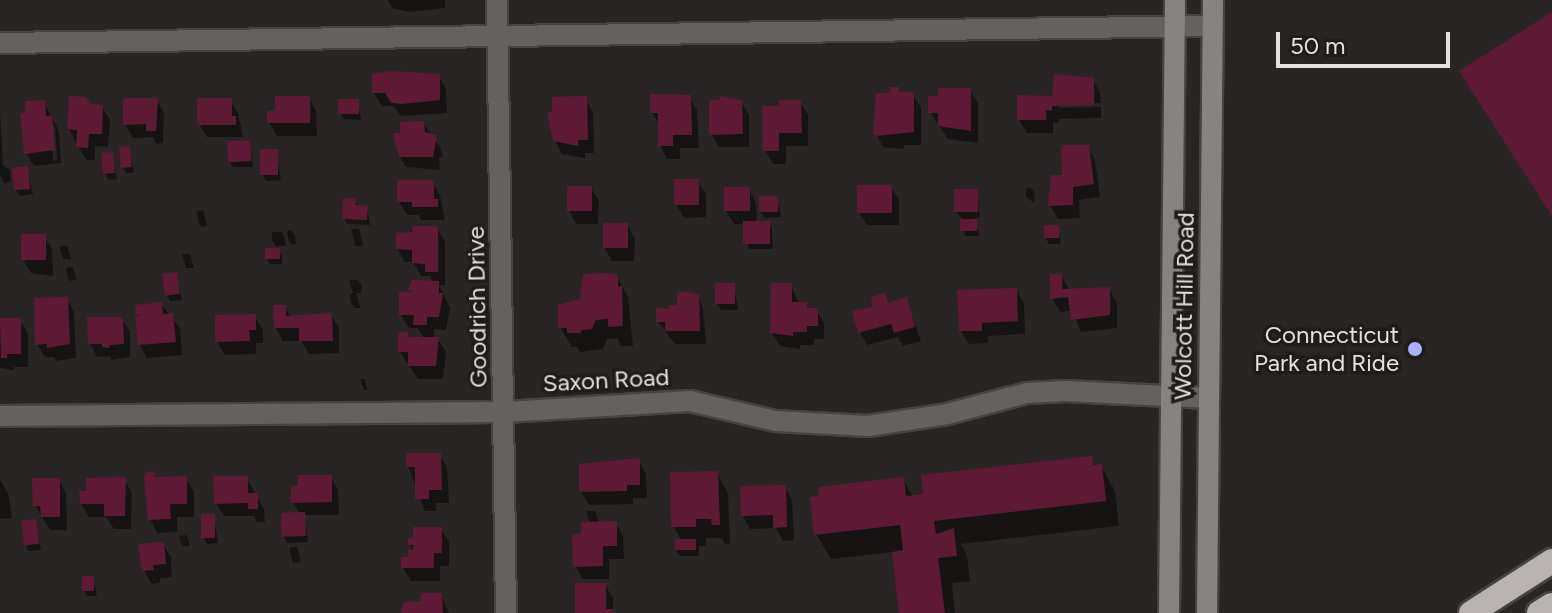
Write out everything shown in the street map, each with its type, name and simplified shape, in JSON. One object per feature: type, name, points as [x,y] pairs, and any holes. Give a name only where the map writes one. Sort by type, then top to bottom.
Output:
[{"type":"highway","points":[[1471,613],[1552,561]]},
{"type":"highway","points":[[1539,613],[1552,605]]},
{"type":"main road","name":"Wolcott Hill Road","points":[[1169,613],[1175,0]]},
{"type":"main road","name":"Wolcott Hill Road","points":[[1207,613],[1213,0]]},
{"type":"street","name":"Goodrich Drive","points":[[497,0],[506,613]]},
{"type":"street","points":[[0,43],[1213,26]]},
{"type":"street","name":"Saxon Road","points":[[0,416],[505,412],[690,401],[775,421],[868,426],[947,414],[1027,393],[1065,391],[1209,398]]},
{"type":"building","points":[[1552,12],[1552,216],[1459,71]]},
{"type":"building","points":[[391,71],[440,74],[440,100],[391,103],[385,93],[372,93],[372,74]]},
{"type":"building","points":[[1054,74],[1094,78],[1094,105],[1052,106],[1052,111],[1046,110],[1046,120],[1017,120],[1017,95],[1052,96]]},
{"type":"building","points":[[890,87],[899,87],[899,92],[914,92],[914,132],[873,134],[876,93],[890,93]]},
{"type":"building","points":[[938,88],[971,88],[971,131],[938,126],[938,113],[928,113],[928,96],[938,96]]},
{"type":"building","points":[[650,94],[691,95],[692,135],[673,135],[673,146],[658,146],[658,113],[650,113]]},
{"type":"building","points":[[69,96],[86,97],[90,104],[103,105],[102,134],[89,134],[88,148],[76,147],[77,130],[67,129]]},
{"type":"building","points":[[275,96],[310,96],[310,123],[267,123],[267,111],[275,111]]},
{"type":"building","points":[[587,96],[588,140],[578,140],[578,146],[553,141],[547,113],[552,112],[552,97]]},
{"type":"building","points":[[719,96],[742,100],[743,134],[709,135],[709,100],[720,100]]},
{"type":"building","points":[[123,98],[158,98],[156,131],[146,131],[146,124],[123,125]]},
{"type":"building","points":[[197,98],[232,98],[232,116],[236,116],[236,125],[197,125]]},
{"type":"building","points":[[338,99],[359,99],[359,114],[338,114]]},
{"type":"building","points":[[45,100],[46,116],[52,115],[55,150],[24,154],[20,113],[26,113],[25,101]]},
{"type":"building","points":[[779,100],[801,100],[802,133],[779,133],[779,151],[763,151],[762,106],[779,106]]},
{"type":"building","points":[[424,121],[425,132],[437,135],[433,157],[399,157],[393,133],[400,133],[400,122]]},
{"type":"building","points":[[250,140],[251,161],[228,162],[227,141]]},
{"type":"building","points":[[1061,145],[1089,145],[1094,184],[1073,187],[1073,205],[1048,206],[1051,175],[1062,175]]},
{"type":"building","points":[[130,146],[132,167],[121,168],[119,147]]},
{"type":"building","points":[[260,149],[278,149],[278,175],[260,175]]},
{"type":"building","points":[[113,152],[115,173],[103,174],[101,153]]},
{"type":"building","points":[[28,166],[30,189],[14,190],[12,167]]},
{"type":"building","points":[[674,179],[699,179],[699,205],[674,205]]},
{"type":"building","points":[[397,180],[434,180],[434,199],[438,199],[438,207],[412,207],[412,202],[397,202]]},
{"type":"building","points":[[857,185],[892,185],[892,213],[857,213]]},
{"type":"building","points":[[567,186],[592,186],[592,211],[567,211]]},
{"type":"building","points":[[724,187],[750,187],[750,211],[724,211]]},
{"type":"building","points":[[954,189],[978,189],[978,212],[954,212]]},
{"type":"building","points":[[759,196],[778,196],[778,212],[759,212]]},
{"type":"building","points":[[343,198],[356,199],[356,205],[368,206],[367,220],[342,219]]},
{"type":"building","points":[[960,219],[977,219],[977,231],[960,231]]},
{"type":"building","points":[[743,221],[770,221],[770,244],[743,244]]},
{"type":"building","points":[[603,223],[628,223],[628,248],[603,248]]},
{"type":"building","points":[[1044,225],[1059,225],[1059,238],[1044,238]]},
{"type":"building","points":[[412,226],[438,226],[438,272],[425,272],[425,264],[412,263],[412,250],[396,249],[396,233],[412,232]]},
{"type":"building","points":[[21,234],[46,234],[46,260],[21,260]]},
{"type":"building","points":[[265,248],[280,248],[280,259],[265,259]]},
{"type":"building","points":[[177,272],[180,294],[165,296],[162,274]]},
{"type":"building","points":[[583,274],[618,275],[618,287],[622,286],[623,326],[608,327],[608,319],[596,320],[592,329],[581,330],[581,333],[567,333],[567,328],[558,328],[558,305],[580,299]]},
{"type":"building","points":[[1050,274],[1062,274],[1062,289],[1110,287],[1110,315],[1071,320],[1068,297],[1050,299]]},
{"type":"building","points":[[412,280],[439,281],[439,293],[443,293],[439,317],[427,317],[427,325],[413,325],[414,315],[399,315],[399,292],[413,292],[408,290]]},
{"type":"building","points":[[715,283],[735,283],[735,304],[715,304]]},
{"type":"building","points":[[771,283],[792,283],[792,302],[807,302],[807,308],[818,308],[818,326],[807,326],[807,332],[793,332],[793,336],[770,333]]},
{"type":"building","points":[[1017,288],[1018,321],[982,323],[982,331],[959,331],[957,290]]},
{"type":"building","points":[[677,291],[699,294],[700,331],[665,331],[665,322],[656,322],[656,307],[669,309],[669,305],[677,305]]},
{"type":"building","points":[[885,293],[888,303],[907,297],[915,327],[894,333],[891,324],[858,333],[852,311],[873,307],[871,297]]},
{"type":"building","points":[[68,297],[70,344],[47,348],[47,344],[35,345],[34,298]]},
{"type":"building","points":[[162,302],[163,314],[173,313],[176,342],[138,345],[135,316],[140,316],[136,314],[135,305]]},
{"type":"building","points":[[273,305],[286,305],[286,316],[332,313],[333,341],[299,341],[299,328],[274,328]]},
{"type":"building","points":[[256,314],[256,330],[249,330],[250,341],[215,342],[215,315]]},
{"type":"building","points":[[87,317],[123,317],[124,344],[110,345],[109,348],[102,347],[102,344],[88,344]]},
{"type":"building","points":[[0,318],[21,318],[21,354],[7,354],[7,358],[1,358]]},
{"type":"building","points":[[398,332],[408,332],[408,337],[439,337],[436,366],[408,366],[408,352],[398,352]]},
{"type":"building","points":[[406,453],[441,453],[442,490],[429,490],[429,499],[415,499],[415,467],[406,467]]},
{"type":"building","points":[[1092,456],[1094,465],[1102,464],[1106,501],[934,521],[936,534],[954,528],[957,556],[938,558],[945,613],[899,613],[892,552],[903,550],[900,525],[814,535],[810,497],[819,496],[818,487],[904,477],[906,496],[923,494],[921,475]]},
{"type":"building","points":[[640,458],[640,485],[627,485],[627,491],[579,492],[579,464]]},
{"type":"building","points":[[155,471],[155,477],[187,476],[187,504],[170,504],[171,519],[148,520],[144,477],[146,472]]},
{"type":"building","points":[[718,471],[720,525],[712,525],[711,519],[696,519],[696,527],[671,527],[670,472]]},
{"type":"building","points":[[298,475],[332,475],[332,502],[291,503],[291,486],[298,486]]},
{"type":"building","points":[[213,476],[248,476],[248,493],[258,493],[258,509],[248,509],[248,503],[214,504]]},
{"type":"building","points":[[126,477],[125,516],[104,516],[104,504],[80,504],[79,491],[86,491],[86,478]]},
{"type":"building","points":[[32,478],[60,478],[60,517],[41,517],[40,506],[33,506]]},
{"type":"building","points":[[786,485],[787,527],[773,528],[773,515],[741,516],[740,486]]},
{"type":"building","points":[[305,512],[306,536],[282,537],[281,513]]},
{"type":"building","points":[[201,514],[215,514],[215,538],[201,538]]},
{"type":"building","points":[[36,519],[39,544],[24,546],[21,521]]},
{"type":"building","points":[[617,521],[617,546],[603,546],[603,566],[573,567],[572,534],[581,534],[581,522]]},
{"type":"building","points":[[413,527],[442,527],[442,553],[434,553],[434,568],[401,568],[401,557],[408,557],[408,550],[413,550],[413,545],[408,545],[408,538],[413,538]]},
{"type":"building","points":[[675,539],[696,539],[696,550],[675,550]]},
{"type":"building","points":[[164,542],[166,564],[153,565],[154,570],[142,571],[138,544]]},
{"type":"building","points":[[82,576],[94,576],[94,591],[82,591]]},
{"type":"building","points":[[575,583],[606,583],[606,609],[613,609],[613,613],[575,613]]},
{"type":"building","points":[[421,593],[442,593],[443,613],[401,613],[404,602],[421,601]]},
{"type":"place","name":"Connecticut Park and Ride","points":[[1415,349]]}]
